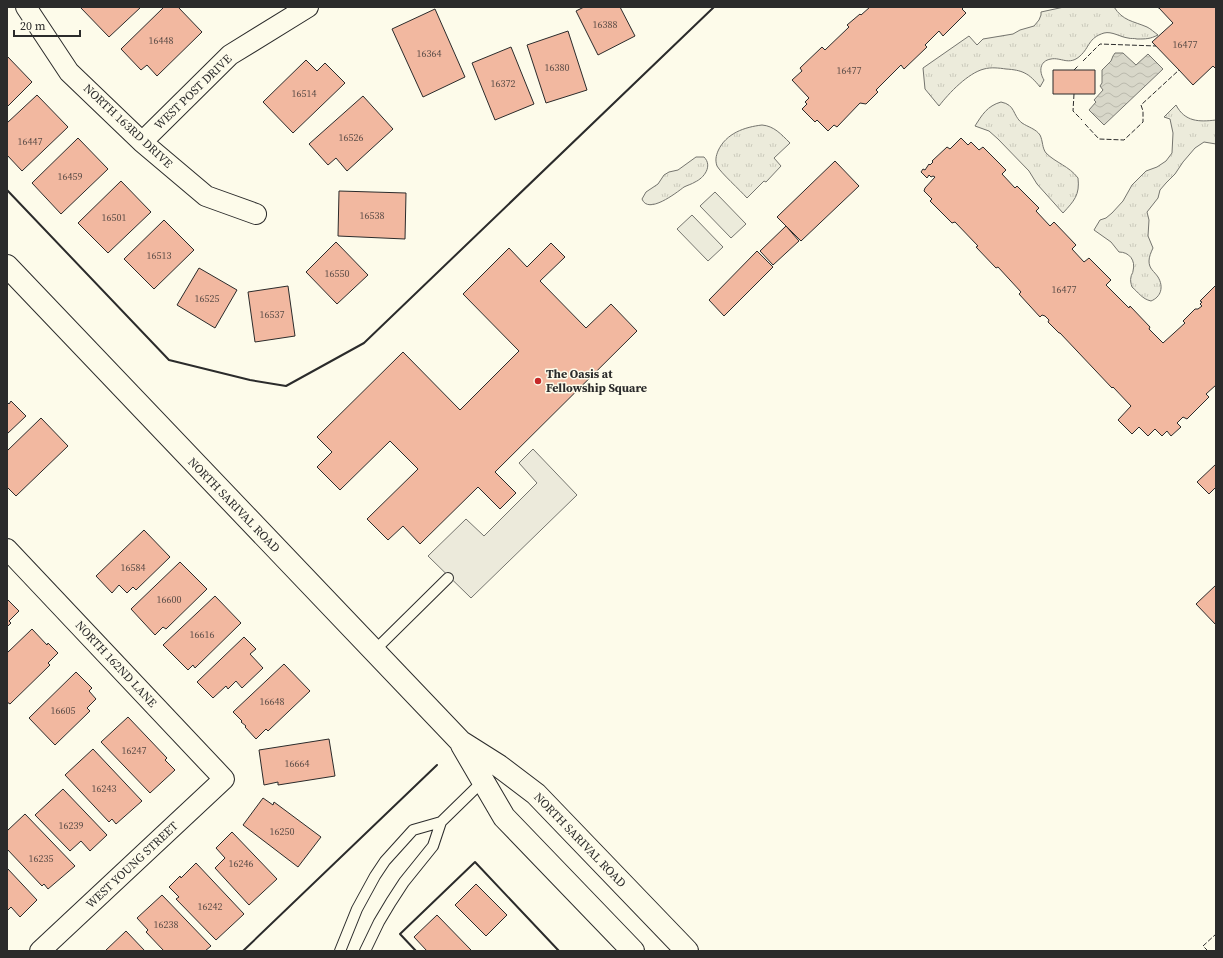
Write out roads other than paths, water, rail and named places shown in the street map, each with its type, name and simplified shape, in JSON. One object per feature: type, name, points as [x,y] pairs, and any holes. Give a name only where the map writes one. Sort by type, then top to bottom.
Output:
[{"type":"main road","name":"NORTH SARIVAL ROAD","points":[[7,266],[373,652],[461,742],[499,766],[536,794],[687,951]]},
{"type":"main road","name":"NORTH SARIVAL ROAD","points":[[461,742],[504,817],[633,951]]},
{"type":"street","name":"NORTH 163RD DRIVE","points":[[26,7],[69,72],[142,142],[206,196],[256,214]]},
{"type":"street","name":"WEST POST DRIVE","points":[[142,142],[230,55],[308,7]]},
{"type":"street","name":"NORTH 162ND LANE","points":[[7,549],[224,779]]},
{"type":"street","name":"WEST YOUNG STREET","points":[[40,951],[224,779]]},
{"type":"lane","points":[[373,652],[448,578]]},
{"type":"lane","points":[[365,951],[379,922],[391,902],[408,877],[433,846],[441,822],[499,766]]},
{"type":"lane","points":[[340,951],[357,909],[385,861],[413,830],[441,822]]},
{"type":"water","points":[[1115,53],[1123,53],[1136,65],[1148,54],[1163,69],[1104,125],[1089,110],[1096,102],[1094,100],[1103,90],[1100,86],[1102,83],[1102,70],[1111,61]]},
{"type":"place","name":"The Oasis at Fellowship Square","points":[[538,381]]}]
